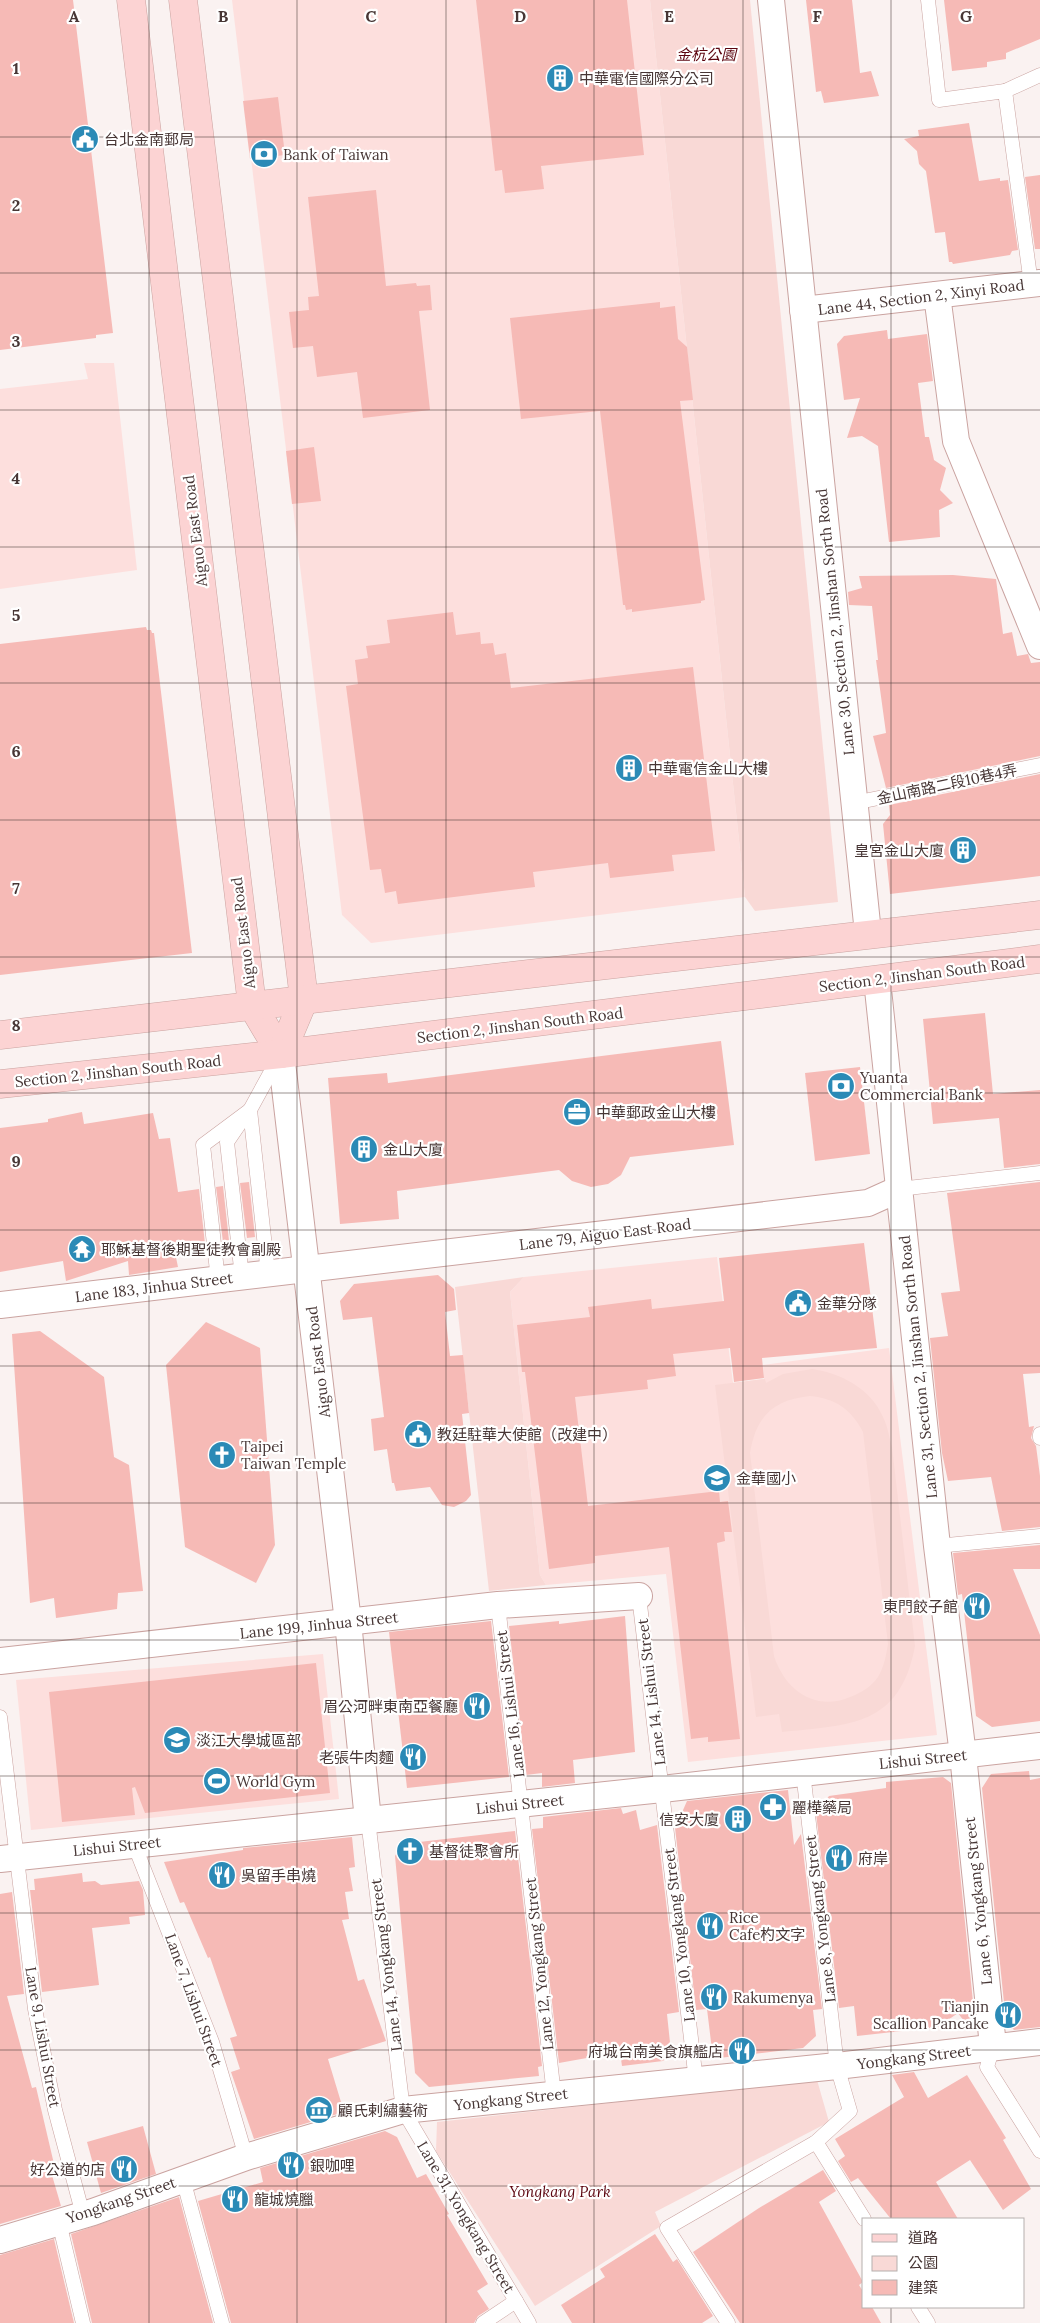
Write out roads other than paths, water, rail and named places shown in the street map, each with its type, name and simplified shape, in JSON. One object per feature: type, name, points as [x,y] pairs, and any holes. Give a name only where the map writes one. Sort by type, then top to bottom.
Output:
[{"type":"street","name":"Aiguo East Road","points":[[131,0],[252,1005],[281,1054],[348,1622],[368,1820]]},
{"type":"street","name":"Aiguo East Road","points":[[183,0],[304,999],[281,1054]]},
{"type":"street","name":"Lane 30, Section 2, Jinshan Sorth Road","points":[[771,0],[868,933]]},
{"type":"street","name":"Lane 44, Section 2, Xinyi Road","points":[[803,310],[1035,284]]},
{"type":"street","points":[[936,295],[956,441],[1040,646]]},
{"type":"street","points":[[0,1035],[868,933],[1040,915]]},
{"type":"street","name":"Section 2, Jinshan South Road","points":[[0,1084],[281,1054],[1040,959]]},
{"type":"street","name":"Lane 31, Section 2, Jinshan Sorth Road","points":[[877,980],[937,1546],[963,1755]]},
{"type":"street","name":"Lane 79, Aiguo East Road","points":[[307,1269],[868,1203],[900,1189]]},
{"type":"street","name":"Lane 183, Jinhua Street","points":[[0,1305],[307,1269]]},
{"type":"street","name":"Lane 199, Jinhua Street","points":[[0,1661],[498,1605],[639,1596]]},
{"type":"street","name":"Lishui Street","points":[[8,1858],[662,1789],[1040,1746]]},
{"type":"street","name":"Lane 6, Yongkang Street","points":[[963,1755],[993,2046]]},
{"type":"street","name":"Yongkang Street","points":[[0,2240],[71,2218],[246,2157],[403,2110],[837,2066],[993,2046],[1040,2042]]},
{"type":"lane","points":[[928,0],[939,100],[1006,91],[1040,75]]},
{"type":"lane","points":[[1006,91],[1035,284]]},
{"type":"lane","name":"金山南路二段10巷4弄","points":[[854,803],[1040,765]]},
{"type":"lane","points":[[230,1278],[227,1142],[250,1110],[281,1054]]},
{"type":"lane","points":[[250,1110],[268,1274]]},
{"type":"lane","points":[[230,1278],[203,1145],[250,1110]]},
{"type":"lane","points":[[900,1189],[1040,1173]]},
{"type":"lane","points":[[937,1546],[1040,1536]]},
{"type":"lane","name":"Lane 14, Lishui Street","points":[[639,1596],[662,1789]]},
{"type":"lane","name":"Lane 16, Lishui Street","points":[[498,1605],[522,1803]]},
{"type":"lane","name":"Lane 9, Lishui Street","points":[[0,1717],[8,1858],[55,2110],[71,2218],[83,2323]]},
{"type":"lane","name":"Lane 8, Yongkang Street","points":[[803,1772],[837,2066],[850,2111],[816,2142]]},
{"type":"lane","name":"Lane 10, Yongkang Street","points":[[662,1789],[696,2080]]},
{"type":"lane","name":"Lane 12, Yongkang Street","points":[[522,1803],[554,2095]]},
{"type":"lane","name":"Lane 14, Yongkang Street","points":[[368,1820],[403,2110]]},
{"type":"lane","name":"Lane 7, Lishui Street","points":[[134,1844],[212,2042],[246,2157]]},
{"type":"lane","points":[[993,2046],[987,2067],[1040,2151]]},
{"type":"lane","name":"Lane 31, Yongkang Street","points":[[403,2110],[530,2323]]},
{"type":"lane","points":[[728,2323],[668,2228],[816,2142],[863,2218]]},
{"type":"lane","points":[[183,2179],[222,2323]]},
{"type":"lane","points":[[483,2323],[516,2301]]},
{"type":"lane","points":[[919,2308],[928,2323]]},
{"type":"place","name":"中華電信國際分公司","points":[[560,78]]},
{"type":"place","name":"台北金南郵局","points":[[85,139]]},
{"type":"place","name":"Bank of Taiwan","points":[[264,154]]},
{"type":"place","name":"中華電信金山大樓","points":[[629,768]]},
{"type":"place","name":"皇宮金山大廈","points":[[963,850]]},
{"type":"place","name":"Yuanta Commercial Bank","points":[[841,1086]]},
{"type":"place","name":"中華郵政金山大樓","points":[[577,1112]]},
{"type":"place","name":"金山大廈","points":[[364,1149]]},
{"type":"place","name":"耶穌基督後期聖徒教會副殿","points":[[82,1249]]},
{"type":"place","name":"金華分隊","points":[[798,1303]]},
{"type":"place","name":"教廷駐華大使館（改建中）","points":[[418,1434]]},
{"type":"place","name":"Taipei Taiwan Temple","points":[[222,1455]]},
{"type":"place","name":"金華國小","points":[[717,1478]]},
{"type":"place","name":"東門餃子館","points":[[977,1606]]},
{"type":"place","name":"眉公河畔東南亞餐廳","points":[[477,1706]]},
{"type":"place","name":"淡江大學城區部","points":[[177,1740]]},
{"type":"place","name":"老張牛肉麵","points":[[413,1757]]},
{"type":"place","name":"World Gym","points":[[217,1781]]},
{"type":"place","name":"麗樺藥局","points":[[773,1807]]},
{"type":"place","name":"信安大廈","points":[[738,1819]]},
{"type":"place","name":"基督徒聚會所","points":[[410,1851]]},
{"type":"place","name":"府岸","points":[[839,1858]]},
{"type":"place","name":"吳留手串燒","points":[[222,1875]]},
{"type":"place","name":"Rice Cafe杓文字","points":[[710,1926]]},
{"type":"place","name":"Rakumenya","points":[[714,1997]]},
{"type":"place","name":"Tianjin Scallion Pancake","points":[[1008,2015]]},
{"type":"place","name":"府城台南美食旗艦店","points":[[742,2051]]},
{"type":"place","name":"顧氏剌繡藝術","points":[[319,2110]]},
{"type":"place","name":"銀咖哩","points":[[291,2165]]},
{"type":"place","name":"好公道的店","points":[[124,2169]]},
{"type":"place","name":"龍城燒臘","points":[[235,2199]]},
{"type":"park label","name":"金杭公園","points":[[706,54]]},
{"type":"park label","name":"Yongkang Park","points":[[560,2191]]}]
